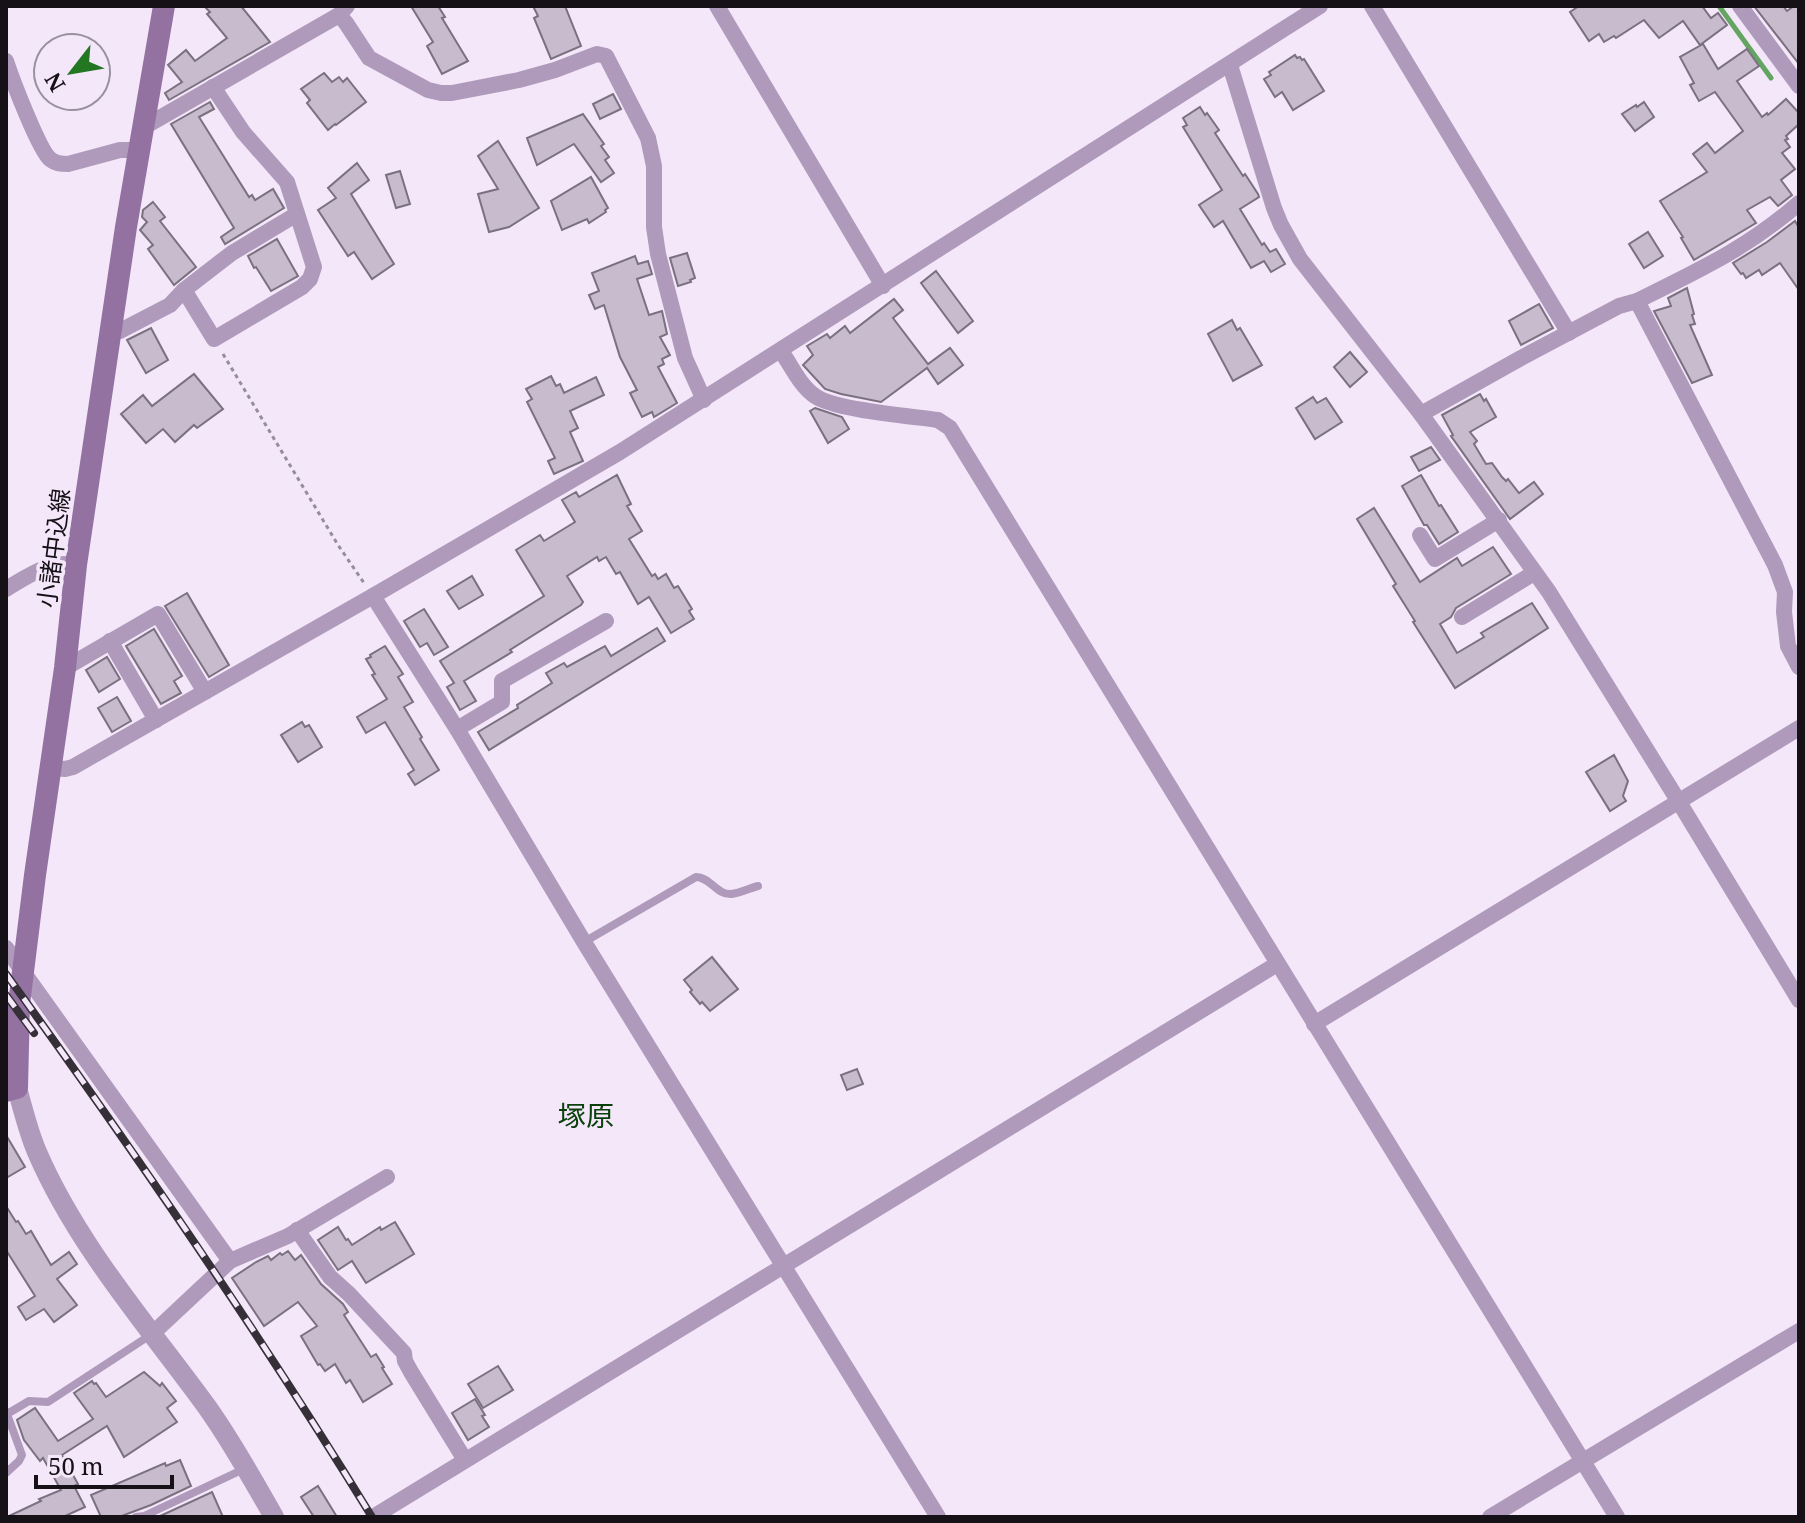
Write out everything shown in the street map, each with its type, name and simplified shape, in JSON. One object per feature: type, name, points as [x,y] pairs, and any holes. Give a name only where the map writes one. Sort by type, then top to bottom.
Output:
[{"type":"main road","name":"小諸中込線","points":[[12,1089],[12,1002],[23,972],[110,329],[164,6]]},
{"type":"street","points":[[717,6],[883,286]]},
{"type":"street","points":[[51,768],[73,767],[620,452],[1320,6]]},
{"type":"street","points":[[1372,6],[1569,333]]},
{"type":"street","points":[[1740,6],[1799,86]]},
{"type":"street","points":[[144,127],[343,11],[346,23],[369,58],[428,90],[441,93],[519,80],[597,54],[606,56],[648,138],[654,166],[654,227],[658,254],[685,358],[704,400]]},
{"type":"street","points":[[6,61],[49,159],[68,164],[120,150],[138,150]]},
{"type":"street","points":[[1230,65],[1274,208],[1293,248],[1322,290],[1421,414],[1549,592],[1799,1000]]},
{"type":"street","points":[[184,290],[214,339],[302,287],[310,279],[314,267],[287,182],[243,132],[213,87]]},
{"type":"street","points":[[1421,414],[1619,306],[1637,301],[1742,247],[1776,224],[1799,203]]},
{"type":"street","points":[[110,329],[120,331],[170,305],[184,290],[232,253],[297,214]]},
{"type":"street","points":[[1637,301],[1775,565],[1785,592],[1788,646],[1799,667]]},
{"type":"street","points":[[781,351],[816,397],[847,406],[938,420],[950,428],[1617,1517]]},
{"type":"street","points":[[1420,535],[1435,559],[1499,520]]},
{"type":"street","points":[[6,589],[46,567],[64,563],[76,565]]},
{"type":"street","points":[[1462,617],[1534,573]]},
{"type":"street","points":[[373,596],[938,1517]]},
{"type":"street","points":[[65,668],[158,614],[205,692]]},
{"type":"street","points":[[457,729],[502,702],[502,681],[606,621]]},
{"type":"street","points":[[110,641],[156,720]]},
{"type":"street","points":[[1314,1024],[1799,728]]},
{"type":"street","points":[[6,948],[230,1261]]},
{"type":"street","points":[[373,1517],[1277,964]]},
{"type":"street","points":[[12,1089],[37,1153],[66,1210],[207,1407],[274,1517]]},
{"type":"street","points":[[152,1334],[230,1261],[297,1230],[387,1177]]},
{"type":"street","points":[[297,1230],[330,1277],[404,1353],[411,1372],[465,1460]]},
{"type":"street","points":[[1490,1517],[1799,1331]]},
{"type":"lane","points":[[584,942],[696,877],[703,877],[729,894],[758,886]]},
{"type":"lane","points":[[6,1473],[22,1455],[7,1413],[29,1401],[48,1402],[152,1334]]},
{"type":"lane","points":[[136,1517],[246,1468]]},
{"type":"path","points":[[214,339],[338,545],[373,596]]},
{"type":"building","points":[[204,6],[241,6],[270,42],[169,100],[165,93],[182,82],[168,65],[186,50],[195,61],[227,38]]},
{"type":"building","points":[[411,6],[438,6],[468,61],[442,74],[427,46],[433,42]]},
{"type":"building","points":[[533,6],[565,6],[581,46],[551,59],[534,18],[538,16]]},
{"type":"building","points":[[1579,6],[1702,6],[1711,18],[1718,13],[1727,25],[1700,45],[1683,21],[1659,38],[1644,20],[1616,38],[1614,36],[1604,42],[1599,34],[1589,41],[1570,12]]},
{"type":"building","points":[[1754,6],[1783,6],[1787,11],[1799,6],[1799,64]]},
{"type":"building","points":[[1703,44],[1718,69],[1747,49],[1759,66],[1737,81],[1762,117],[1786,99],[1799,113],[1799,124],[1786,136],[1790,147],[1782,153],[1795,169],[1781,180],[1792,195],[1778,206],[1770,197],[1747,210],[1756,223],[1694,260],[1660,201],[1707,172],[1693,154],[1707,143],[1715,153],[1743,131],[1715,92],[1699,101],[1690,85],[1694,83],[1680,57]]},
{"type":"building","points":[[1295,55],[1304,59],[1324,91],[1293,110],[1282,92],[1275,97],[1264,79],[1271,75],[1269,72]]},
{"type":"building","points":[[324,73],[332,82],[339,77],[343,82],[347,78],[366,102],[328,130],[307,103],[310,100],[301,89]]},
{"type":"building","points":[[613,94],[621,109],[600,119],[593,104]]},
{"type":"building","points":[[210,102],[214,109],[199,117],[249,197],[252,195],[255,200],[273,189],[284,208],[225,244],[221,237],[234,228],[171,124]]},
{"type":"building","points":[[1644,102],[1654,117],[1635,131],[1622,114]]},
{"type":"building","points":[[1200,107],[1219,130],[1215,133],[1258,194],[1259,197],[1240,209],[1262,245],[1264,243],[1270,252],[1276,249],[1285,264],[1271,272],[1264,261],[1251,268],[1223,221],[1214,227],[1199,205],[1222,190],[1183,127],[1187,125],[1183,118]]},
{"type":"building","points":[[583,114],[604,144],[601,146],[609,157],[605,160],[614,173],[601,182],[574,144],[537,165],[527,138]]},
{"type":"building","points":[[498,141],[539,208],[509,227],[489,232],[478,194],[498,189],[478,156]]},
{"type":"building","points":[[357,163],[369,180],[351,194],[394,264],[372,279],[354,252],[348,256],[318,210],[336,198],[328,188]]},
{"type":"building","points":[[400,171],[410,204],[396,208],[386,175]]},
{"type":"building","points":[[591,177],[608,208],[606,212],[589,223],[587,219],[562,230],[551,201]]},
{"type":"building","points":[[153,202],[165,217],[160,221],[196,267],[174,285],[148,249],[153,245],[140,230],[147,222],[142,217],[143,210]]},
{"type":"building","points":[[1795,221],[1799,228],[1799,290],[1780,263],[1762,275],[1759,270],[1746,278],[1741,274],[1733,263]]},
{"type":"building","points":[[1648,232],[1663,256],[1644,268],[1629,244]]},
{"type":"building","points":[[277,239],[298,276],[271,291],[248,256]]},
{"type":"building","points":[[687,253],[695,278],[678,286],[670,258]]},
{"type":"building","points":[[635,256],[638,264],[648,261],[652,274],[637,279],[649,315],[662,311],[667,334],[660,337],[670,355],[662,359],[664,364],[658,367],[677,403],[654,417],[652,412],[642,417],[630,393],[637,390],[620,357],[604,305],[595,309],[589,295],[599,291],[592,273]]},
{"type":"building","points":[[936,271],[973,321],[958,333],[921,283]]},
{"type":"building","points":[[1687,288],[1695,324],[1690,325],[1712,375],[1692,383],[1654,311],[1671,306],[1668,298]]},
{"type":"building","points":[[894,299],[903,310],[893,318],[928,364],[950,348],[963,365],[938,384],[927,368],[881,402],[825,389],[803,365],[813,355],[807,346],[827,334],[830,338],[845,326],[850,333]]},
{"type":"building","points":[[1539,304],[1553,328],[1521,345],[1509,321]]},
{"type":"building","points":[[1232,320],[1262,365],[1233,381],[1208,334]]},
{"type":"building","points":[[151,328],[168,360],[146,373],[127,340]]},
{"type":"building","points":[[1350,352],[1367,372],[1350,387],[1334,367]]},
{"type":"building","points":[[194,374],[223,409],[197,428],[194,425],[175,442],[163,429],[146,443],[121,414],[143,395],[152,406]]},
{"type":"building","points":[[551,376],[564,393],[596,377],[604,395],[570,411],[578,428],[570,432],[583,461],[554,474],[548,461],[555,458],[527,402],[532,399],[526,389]]},
{"type":"building","points":[[1480,394],[1496,417],[1470,432],[1486,464],[1492,463],[1519,493],[1534,482],[1543,494],[1510,519],[1451,436],[1442,415]]},
{"type":"building","points":[[1313,397],[1317,403],[1326,398],[1342,422],[1315,439],[1296,408]]},
{"type":"building","points":[[815,408],[842,417],[849,429],[828,443],[810,411]]},
{"type":"building","points":[[1431,447],[1440,460],[1419,471],[1411,457]]},
{"type":"building","points":[[617,475],[631,504],[627,506],[642,531],[629,539],[652,576],[655,574],[658,579],[666,574],[674,588],[678,586],[692,609],[689,611],[694,619],[671,633],[649,597],[638,604],[620,572],[616,574],[606,557],[599,561],[597,557],[567,576],[583,602],[581,605],[464,681],[476,701],[460,710],[447,687],[454,683],[440,661],[544,596],[516,550],[540,535],[544,541],[575,522],[562,500],[576,492],[579,497]]},
{"type":"building","points":[[1421,475],[1458,532],[1439,544],[1424,525],[1402,486]]},
{"type":"building","points":[[1374,508],[1420,582],[1457,558],[1462,566],[1493,547],[1511,574],[1456,608],[1451,617],[1440,624],[1457,653],[1484,637],[1481,633],[1532,603],[1548,628],[1455,688],[1413,622],[1393,586],[1396,584],[1357,519]]},
{"type":"building","points":[[472,576],[483,595],[459,609],[447,591]]},
{"type":"building","points":[[187,593],[229,665],[209,677],[165,606]]},
{"type":"building","points":[[424,609],[448,647],[434,655],[427,643],[420,647],[404,621]]},
{"type":"building","points":[[657,628],[665,641],[489,750],[478,732],[552,683],[546,673],[564,663],[567,667],[605,646],[611,656]]},
{"type":"building","points":[[154,629],[182,676],[174,681],[181,693],[161,704],[126,646]]},
{"type":"building","points":[[385,646],[403,674],[398,677],[413,702],[404,707],[439,770],[415,785],[408,774],[414,770],[385,722],[366,733],[357,717],[387,699],[366,659]]},
{"type":"building","points":[[107,657],[120,679],[99,692],[86,670]]},
{"type":"building","points":[[117,697],[131,721],[112,732],[98,708]]},
{"type":"building","points":[[302,722],[305,727],[309,725],[322,747],[298,762],[281,735]]},
{"type":"building","points":[[1614,755],[1628,781],[1623,796],[1626,801],[1610,811],[1586,772]]},
{"type":"building","points":[[712,957],[738,989],[710,1011],[702,1002],[700,1004],[684,980]]},
{"type":"building","points":[[857,1069],[863,1084],[847,1090],[841,1075]]},
{"type":"building","points":[[6,1135],[25,1167],[6,1178]]},
{"type":"building","points":[[6,1206],[26,1234],[31,1231],[51,1265],[69,1252],[77,1264],[57,1279],[77,1305],[54,1322],[44,1309],[26,1320],[18,1307],[35,1296],[6,1250]]},
{"type":"building","points":[[395,1222],[414,1254],[366,1283],[352,1261],[338,1270],[318,1240],[338,1227],[352,1245],[380,1227],[381,1230]]},
{"type":"building","points":[[288,1251],[295,1260],[301,1255],[321,1284],[343,1304],[348,1312],[344,1315],[371,1357],[376,1354],[392,1384],[363,1402],[350,1380],[346,1383],[335,1364],[325,1371],[318,1365],[301,1336],[317,1326],[298,1302],[264,1326],[232,1278],[268,1256],[271,1260]]},
{"type":"building","points":[[498,1366],[513,1390],[483,1408],[468,1384]]},
{"type":"building","points":[[144,1372],[160,1386],[162,1383],[176,1401],[167,1408],[177,1422],[124,1457],[107,1426],[62,1455],[78,1484],[74,1486],[85,1507],[63,1517],[7,1517],[61,1490],[43,1458],[40,1461],[24,1440],[17,1420],[35,1408],[58,1441],[93,1419],[74,1393],[92,1381],[106,1397]]},
{"type":"building","points":[[475,1399],[489,1427],[468,1440],[452,1413]]},
{"type":"building","points":[[180,1460],[191,1486],[119,1517],[101,1517],[91,1495],[165,1463],[166,1466]]},
{"type":"building","points":[[318,1486],[337,1517],[314,1517],[301,1497]]},
{"type":"building","points":[[212,1492],[223,1517],[158,1517]]},
{"type":"waterway","points":[[1719,6],[1771,78]]},
{"type":"railway","points":[[6,974],[194,1242],[372,1517]]},
{"type":"railway","points":[[6,995],[34,1033]]},
{"type":"district","name":"塚原","points":[[586,1115]]}]
